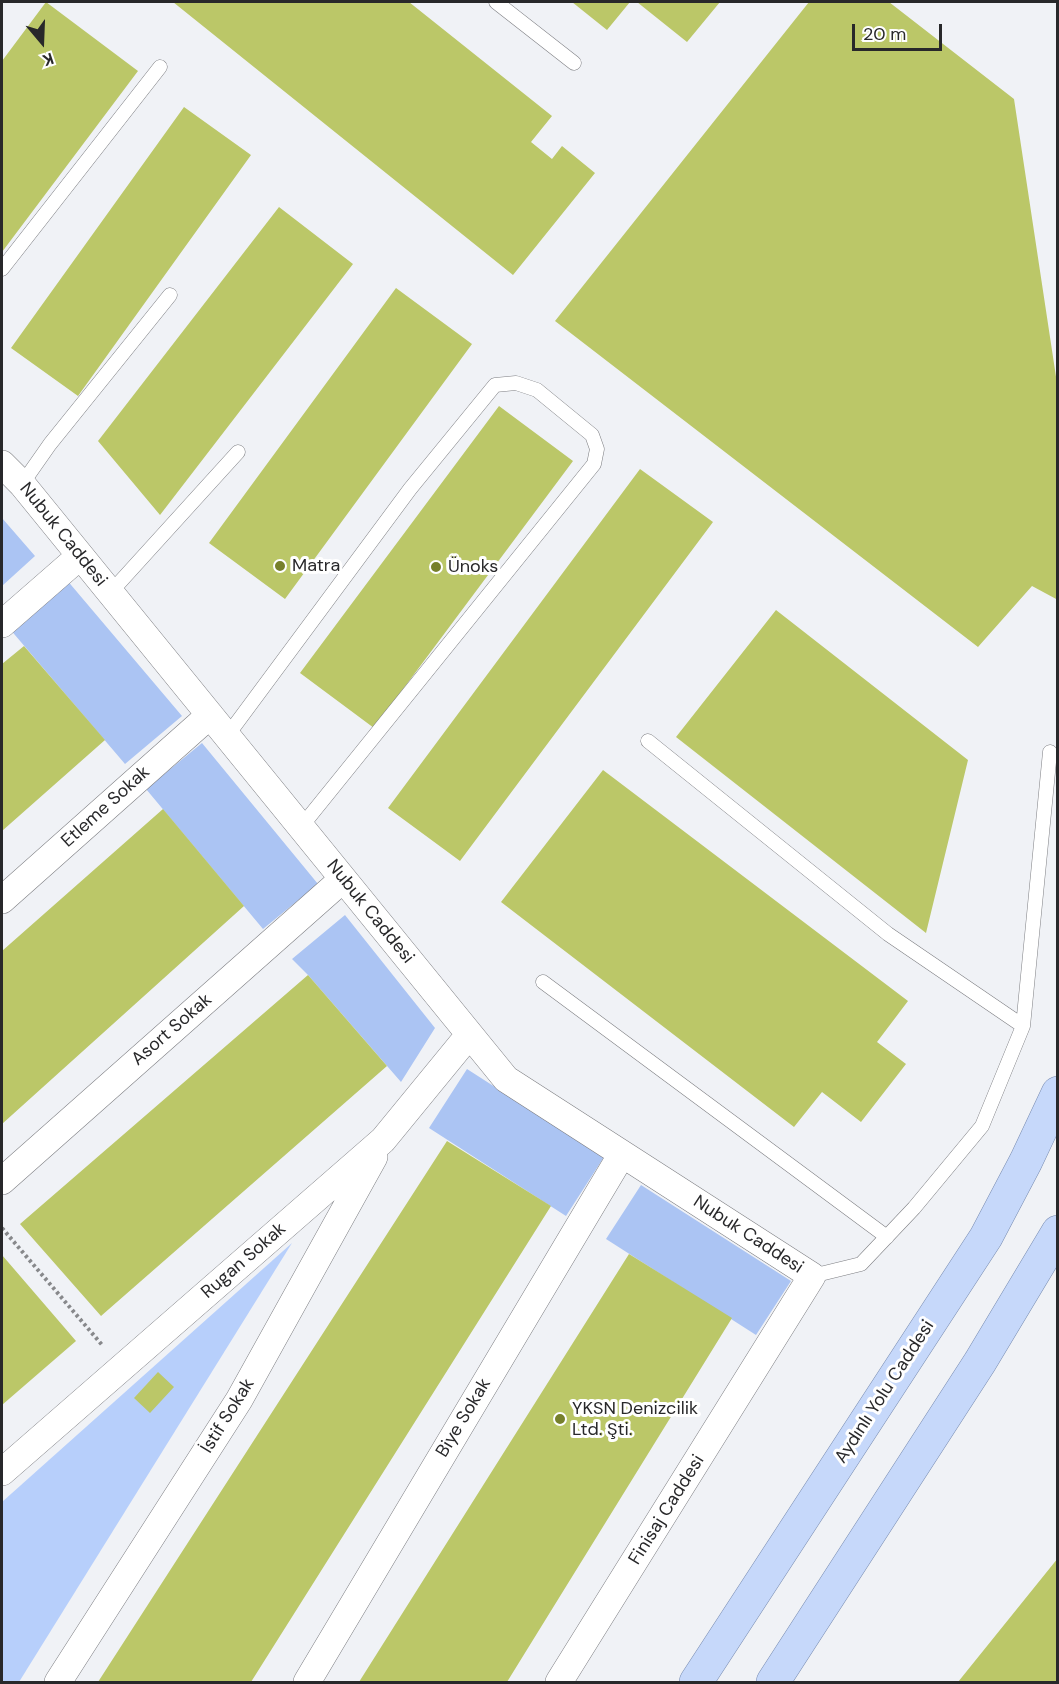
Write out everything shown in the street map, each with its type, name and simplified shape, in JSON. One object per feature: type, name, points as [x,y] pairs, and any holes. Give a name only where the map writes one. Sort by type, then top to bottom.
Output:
[{"type":"main road","name":"Aydınlı Yolu Caddesi","points":[[696,1683],[986,1237],[1058,1093]]},
{"type":"main road","points":[[773,1683],[980,1362],[1058,1232]]},
{"type":"street","name":"Nubuk Caddesi","points":[[2,464],[22,484],[506,1079],[812,1276]]},
{"type":"street","points":[[2,624],[80,556]]},
{"type":"street","name":"Etleme Sokak","points":[[2,900],[210,715]]},
{"type":"street","name":"Asort Sokak","points":[[2,1181],[343,879]]},
{"type":"street","name":"Rugan Sokak","points":[[2,1472],[383,1140],[469,1035]]},
{"type":"street","name":"İstif Sokak","points":[[58,1683],[239,1400],[383,1140]]},
{"type":"street","name":"Biye Sokak","points":[[307,1683],[622,1154]]},
{"type":"street","name":"Finisaj Caddesi","points":[[560,1683],[812,1276]]},
{"type":"lane","points":[[496,2],[574,63]]},
{"type":"lane","points":[[2,269],[160,67]]},
{"type":"lane","points":[[22,484],[50,444],[170,295]]},
{"type":"lane","points":[[227,736],[410,489],[495,385],[516,382],[537,390],[592,435],[597,449],[594,464],[301,827]]},
{"type":"lane","points":[[110,593],[238,452]]},
{"type":"lane","points":[[648,741],[888,934],[1023,1026]]},
{"type":"lane","points":[[812,1276],[861,1264],[914,1208],[982,1126],[1023,1026],[1050,752]]},
{"type":"lane","points":[[543,982],[886,1237]]},
{"type":"path","points":[[2,1228],[122,1367]]},
{"type":"shaded area","points":[[2,518],[35,556],[2,586]]},
{"type":"shaded area","points":[[66,579],[182,716],[125,764],[9,628]]},
{"type":"shaded area","points":[[202,743],[318,884],[263,929],[146,789]]},
{"type":"shaded area","points":[[345,915],[435,1028],[401,1082],[292,959]]},
{"type":"shaded area","points":[[467,1069],[604,1157],[566,1216],[429,1128]]},
{"type":"shaded area","points":[[641,1185],[791,1281],[756,1335],[606,1239]]},
{"type":"shaded area","points":[[292,1243],[19,1682],[2,1682],[2,1502]]},
{"type":"building","points":[[46,2],[138,71],[2,252],[2,61]]},
{"type":"building","points":[[173,2],[409,2],[552,116],[531,142],[552,159],[562,146],[595,173],[513,275]]},
{"type":"building","points":[[572,2],[630,2],[607,30]]},
{"type":"building","points":[[637,2],[720,2],[687,42]]},
{"type":"building","points":[[809,2],[889,2],[1014,99],[1058,390],[1058,600],[1032,586],[978,647],[555,321]]},
{"type":"building","points":[[184,107],[251,155],[78,396],[11,348]]},
{"type":"building","points":[[279,207],[353,264],[160,515],[98,441]]},
{"type":"building","points":[[396,288],[472,344],[285,599],[209,543]]},
{"type":"building","name":"Ünoks","points":[[499,406],[573,461],[374,728],[300,673]]},
{"type":"building","points":[[640,469],[713,522],[460,861],[388,808]]},
{"type":"building","points":[[776,610],[968,760],[926,933],[676,737]]},
{"type":"building","points":[[24,646],[105,740],[2,831],[2,664]]},
{"type":"building","points":[[603,770],[908,1001],[877,1042],[906,1064],[861,1122],[822,1092],[794,1127],[501,902]]},
{"type":"building","points":[[163,809],[244,906],[2,1124],[2,951]]},
{"type":"building","points":[[308,975],[387,1066],[101,1316],[20,1224]]},
{"type":"building","points":[[447,1141],[551,1206],[251,1682],[98,1682]]},
{"type":"building","points":[[629,1254],[732,1318],[507,1682],[359,1682]]},
{"type":"building","points":[[2,1255],[76,1341],[2,1405]]},
{"type":"building","points":[[158,1372],[174,1387],[150,1413],[134,1398]]},
{"type":"building","points":[[1058,1558],[1058,1682],[958,1682]]},
{"type":"place","name":"Matra","points":[[280,566]]},
{"type":"place","name":"Ünoks","points":[[436,567]]},
{"type":"place","name":"YKSN Denizcilik Ltd. Şti.","points":[[560,1419]]}]
